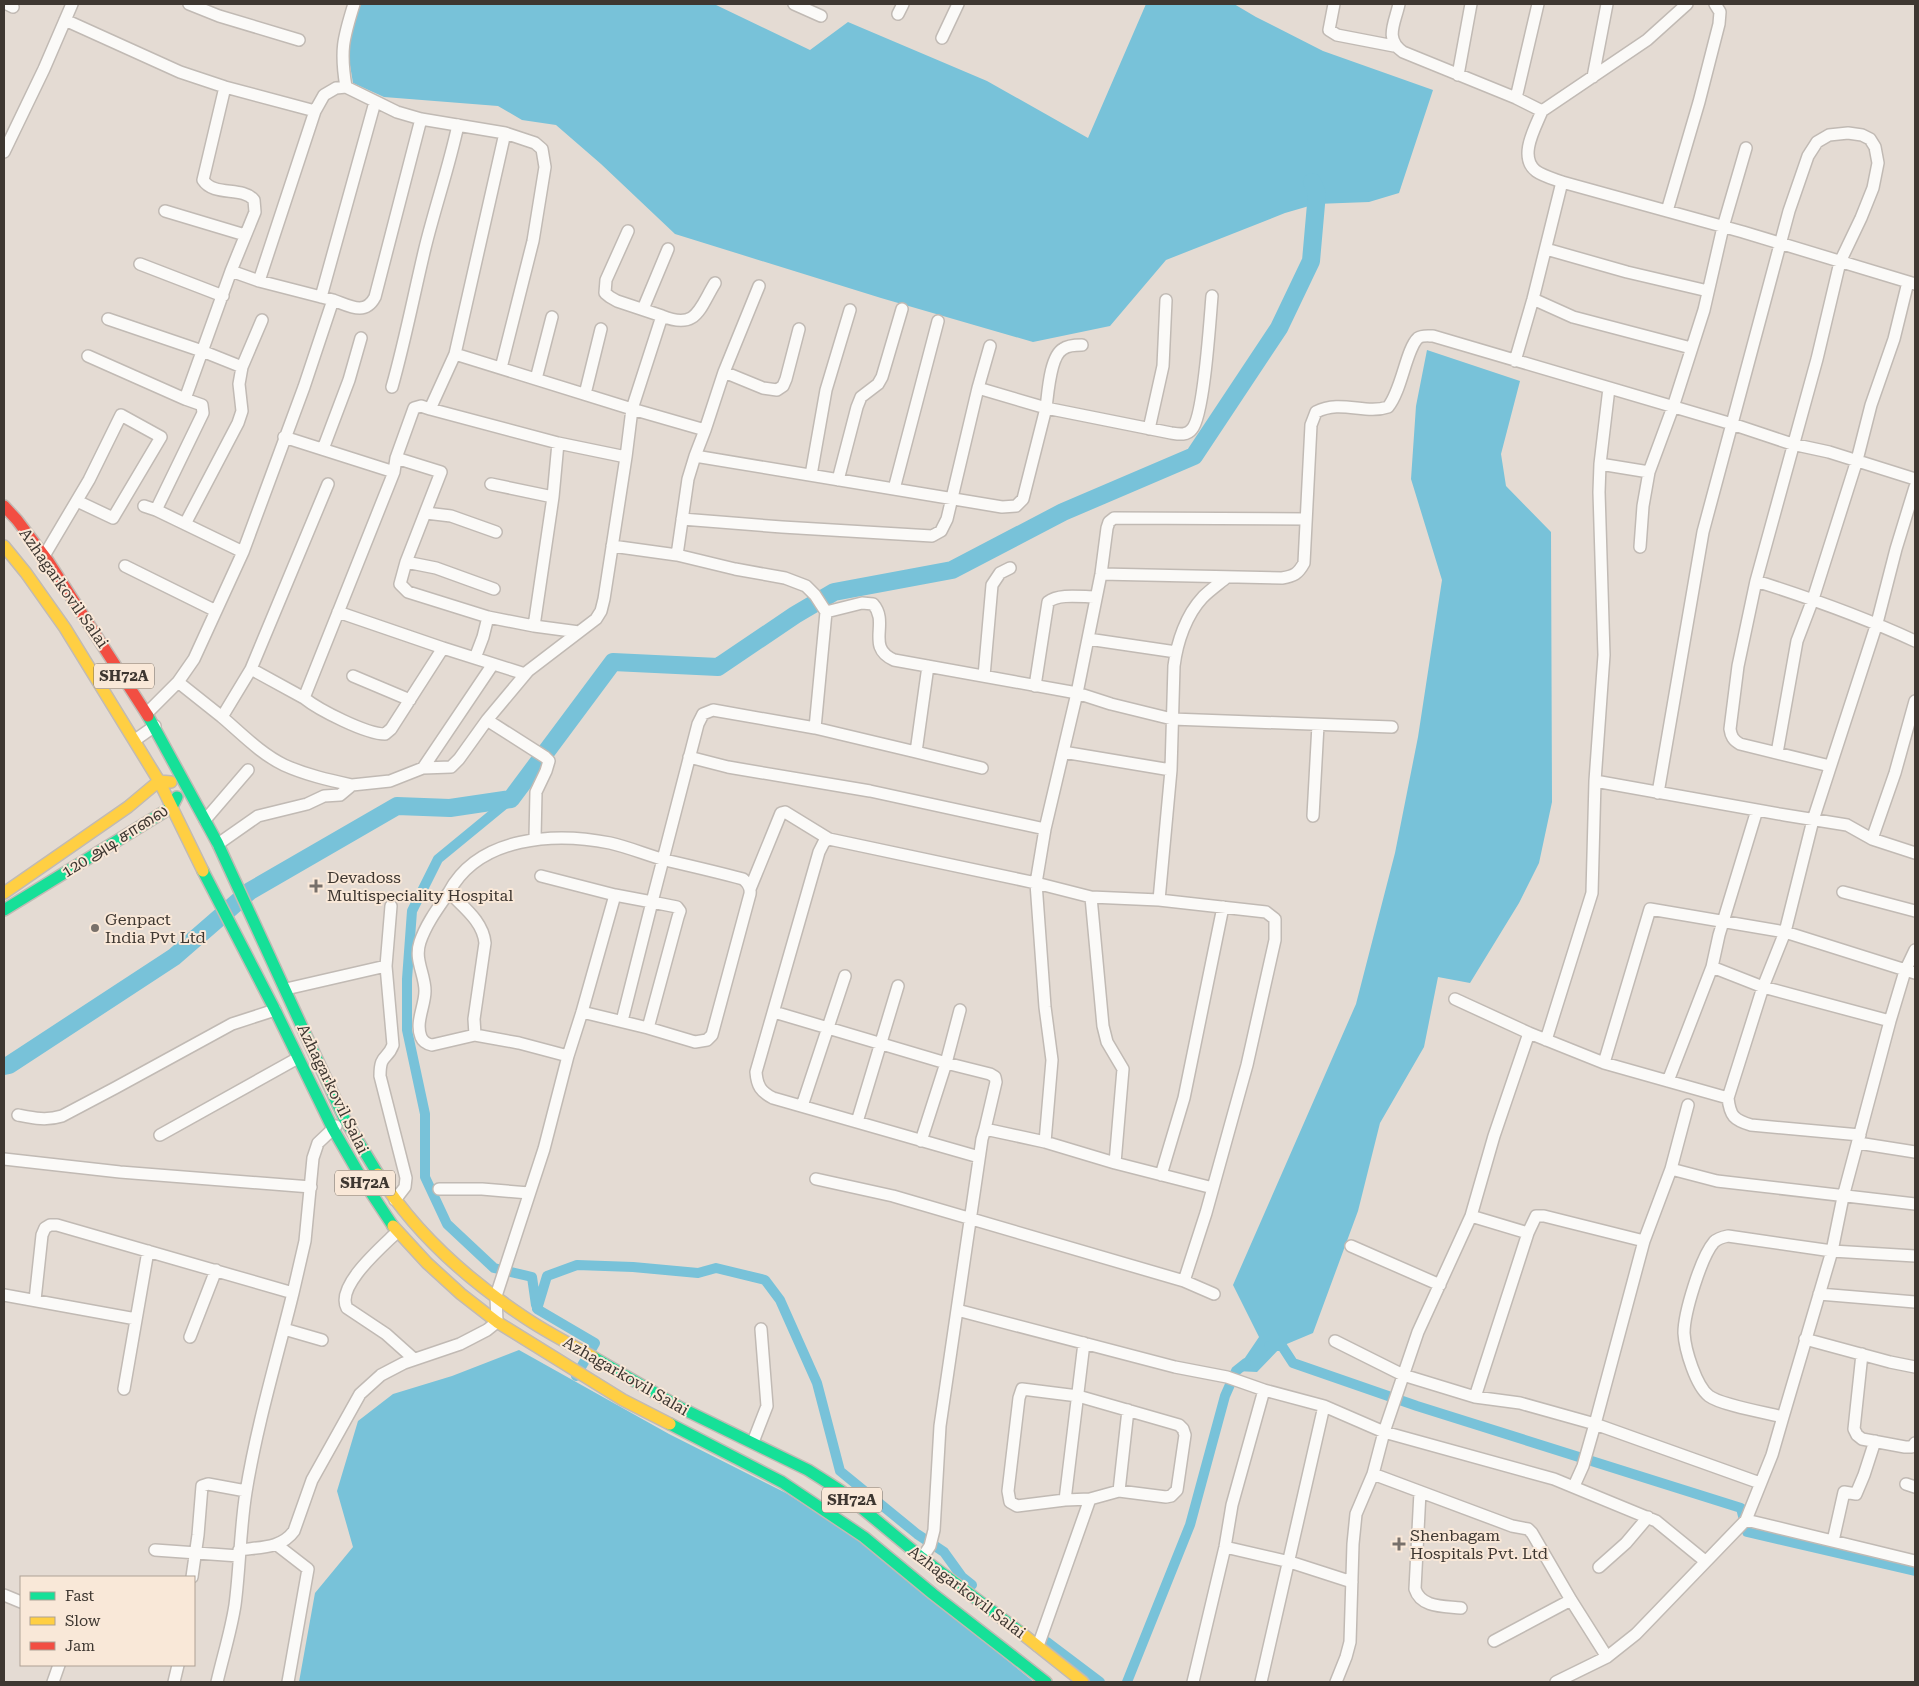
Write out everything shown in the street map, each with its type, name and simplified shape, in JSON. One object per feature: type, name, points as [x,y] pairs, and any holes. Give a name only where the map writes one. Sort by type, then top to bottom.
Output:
[{"type":"main road","name":"Azhagarkovil Salai","points":[[4,506],[44,556],[147,712],[218,844],[344,1118],[362,1150],[395,1200],[438,1248],[462,1270],[524,1317],[681,1408],[808,1470],[841,1491],[922,1558],[1041,1640],[1083,1682]]},
{"type":"main road","name":"Azhagarkovil Salai","points":[[4,546],[65,628],[159,781],[333,1129],[362,1179],[397,1232],[454,1288],[497,1322],[623,1400],[782,1482],[864,1537],[933,1594],[1046,1682]]},
{"type":"main road","name":"120 அடி சாலை","points":[[4,910],[172,807],[184,783],[159,781],[128,806],[5,890]]},
{"type":"street","points":[[4,152],[44,69],[72,4]]},
{"type":"street","points":[[189,4],[219,16],[298,40]]},
{"type":"street","points":[[346,87],[342,62],[343,42],[354,4]]},
{"type":"street","points":[[794,4],[821,16]]},
{"type":"street","points":[[942,38],[958,4]]},
{"type":"street","points":[[1334,4],[1329,30],[1337,35],[1394,46],[1403,52],[1516,98],[1542,111]]},
{"type":"street","points":[[1394,46],[1392,33],[1399,4]]},
{"type":"street","points":[[1458,75],[1472,4]]},
{"type":"street","points":[[1516,98],[1538,4]]},
{"type":"street","points":[[1593,77],[1607,4]]},
{"type":"street","points":[[1687,4],[1647,40],[1542,111],[1528,150],[1528,160],[1531,166],[1538,172],[1562,182],[1723,226],[1912,283],[1872,405],[1857,460],[1813,599],[1797,641],[1777,753]]},
{"type":"street","points":[[1667,211],[1699,102],[1719,24],[1720,12],[1716,4]]},
{"type":"street","points":[[66,20],[180,72],[225,87],[315,111]]},
{"type":"street","points":[[186,398],[231,271],[255,212],[254,200],[244,194],[212,188],[206,185],[203,180],[225,87]]},
{"type":"street","points":[[259,281],[315,111],[324,95],[336,88],[346,87],[398,112],[421,119],[505,133],[535,143],[542,149],[545,167],[533,241],[501,368]]},
{"type":"street","points":[[321,297],[375,102]]},
{"type":"street","points":[[231,271],[259,281],[333,300],[355,308],[364,308],[370,305],[375,297],[421,119]]},
{"type":"street","points":[[392,387],[425,246],[451,160],[458,125]]},
{"type":"street","points":[[430,409],[455,354],[505,133]]},
{"type":"street","points":[[1658,793],[1702,532],[1766,302],[1779,243],[1808,156],[1817,142],[1829,135],[1848,134],[1862,135],[1870,139],[1875,147],[1878,163],[1873,188],[1840,262],[1817,359],[1792,444],[1756,581],[1738,666],[1730,729],[1734,740],[1740,744],[1830,766]]},
{"type":"street","points":[[1640,547],[1643,506],[1649,472],[1691,348],[1746,148]]},
{"type":"street","points":[[1515,361],[1533,299],[1562,182]]},
{"type":"street","points":[[166,211],[245,235]]},
{"type":"street","points":[[628,231],[604,287],[605,292],[610,298],[674,321],[686,321],[694,318],[715,283]]},
{"type":"street","points":[[643,309],[668,249]]},
{"type":"street","points":[[1546,249],[1627,272],[1708,291]]},
{"type":"street","points":[[140,264],[222,296]]},
{"type":"street","points":[[677,555],[688,479],[695,456],[724,372],[759,286]]},
{"type":"street","points":[[978,388],[1046,408],[1149,429],[1184,434],[1191,431],[1197,423],[1212,296]]},
{"type":"street","points":[[1533,299],[1573,317],[1691,348]]},
{"type":"street","points":[[147,712],[178,682],[194,659],[243,552],[304,387],[333,300]]},
{"type":"street","points":[[1149,429],[1163,366],[1166,300]]},
{"type":"street","points":[[838,480],[857,407],[861,397],[878,384],[882,377],[902,309]]},
{"type":"street","points":[[811,475],[826,390],[850,310]]},
{"type":"street","points":[[178,682],[266,753],[304,774],[352,786],[390,781],[424,768],[451,767],[525,674],[596,619],[600,611],[604,599],[632,409],[662,316]]},
{"type":"street","points":[[536,379],[552,317]]},
{"type":"street","points":[[108,319],[202,351],[242,367]]},
{"type":"street","points":[[184,524],[238,423],[242,411],[239,384],[242,367],[262,320]]},
{"type":"street","points":[[894,489],[938,321]]},
{"type":"street","points":[[585,394],[601,329]]},
{"type":"street","points":[[724,372],[763,388],[777,390],[783,386],[786,379],[799,329]]},
{"type":"street","points":[[1101,574],[1282,578],[1293,576],[1300,572],[1304,563],[1311,425],[1316,412],[1324,408],[1342,406],[1377,409],[1388,407],[1399,388],[1412,348],[1418,338],[1424,336],[1433,336],[1732,424],[1792,444],[1857,460],[1915,478]]},
{"type":"street","points":[[323,449],[349,380],[361,338]]},
{"type":"street","points":[[695,456],[996,507],[1016,506],[1023,499],[1046,408],[1057,354],[1063,349],[1082,345]]},
{"type":"street","points":[[682,519],[792,528],[932,536],[941,530],[947,519],[978,388],[990,346]]},
{"type":"street","points":[[455,354],[705,430]]},
{"type":"street","points":[[88,356],[202,405],[203,413],[156,510]]},
{"type":"street","points":[[1546,1040],[1592,893],[1595,781],[1604,655],[1599,492],[1600,464],[1609,388]]},
{"type":"street","points":[[304,698],[394,472],[396,458],[414,408],[421,406],[558,444],[626,457]]},
{"type":"street","points":[[44,556],[89,480],[121,415],[160,437],[113,518],[77,501]]},
{"type":"street","points":[[284,437],[394,472]]},
{"type":"street","points":[[534,626],[553,496],[558,444]]},
{"type":"street","points":[[396,458],[441,472],[400,578],[400,584],[403,588],[408,592],[488,617],[579,632]]},
{"type":"street","points":[[1600,464],[1649,472]]},
{"type":"street","points":[[222,718],[251,669],[328,484]]},
{"type":"street","points":[[492,484],[553,496]]},
{"type":"street","points":[[1915,487],[1896,549],[1877,623],[1813,820],[1785,932],[1763,987],[1728,1098],[1730,1111],[1734,1116],[1739,1121],[1751,1125],[1859,1139],[1915,1152]]},
{"type":"street","points":[[144,506],[243,552]]},
{"type":"street","points":[[426,513],[451,516],[496,532]]},
{"type":"street","points":[[1045,1142],[1052,1060],[1045,1007],[1036,883],[1045,830],[1088,639],[1109,522],[1114,518],[1121,517],[1306,519]]},
{"type":"street","points":[[612,546],[677,555],[735,569],[785,578],[806,586],[815,595],[824,610],[815,728]]},
{"type":"street","points":[[406,562],[436,568],[494,589]]},
{"type":"street","points":[[125,566],[216,611]]},
{"type":"street","points":[[984,676],[992,586],[1000,573],[1010,568]]},
{"type":"street","points":[[1159,900],[1171,770],[1176,652],[1190,615],[1203,597],[1228,577]]},
{"type":"street","points":[[1756,581],[1813,599],[1877,623],[1915,641]]},
{"type":"street","points":[[1035,686],[1048,602],[1052,598],[1059,597],[1096,597]]},
{"type":"street","points":[[824,610],[862,603],[873,604],[878,610],[880,648],[884,655],[894,660],[1077,693],[1111,704],[1172,719],[1392,727]]},
{"type":"street","points":[[338,612],[525,674]]},
{"type":"street","points":[[475,658],[484,637],[488,617]]},
{"type":"street","points":[[1088,639],[1176,652]]},
{"type":"street","points":[[251,669],[323,710],[367,731],[384,734],[391,729],[444,648]]},
{"type":"street","points":[[424,768],[493,664]]},
{"type":"street","points":[[916,752],[928,666]]},
{"type":"street","points":[[353,676],[410,700]]},
{"type":"street","points":[[1872,839],[1895,773],[1915,700]]},
{"type":"street","points":[[622,1022],[689,757],[698,724],[703,714],[713,710],[815,728],[982,768]]},
{"type":"street","points":[[487,720],[546,757],[549,761],[536,792],[536,838]]},
{"type":"street","points":[[1313,816],[1318,725]]},
{"type":"street","points":[[135,740],[155,726]]},
{"type":"street","points":[[1063,752],[1171,770]]},
{"type":"street","points":[[689,757],[728,767],[870,791],[1045,830]]},
{"type":"street","points":[[205,820],[248,770]]},
{"type":"street","points":[[1595,781],[1847,825],[1872,839],[1915,853]]},
{"type":"street","points":[[218,844],[258,816],[307,804],[324,796],[340,795],[352,786]]},
{"type":"street","points":[[1668,1081],[1712,967],[1757,810]]},
{"type":"street","points":[[582,1012],[695,1042],[707,1040],[712,1035],[750,889],[780,813],[785,812],[829,839],[1036,883],[1091,897],[1159,900],[1266,912],[1275,918],[1276,929],[1248,1065],[1184,1281]]},
{"type":"street","points":[[568,1056],[519,1043],[475,1035],[432,1045],[427,1044],[421,1038],[419,1021],[425,993],[418,955],[420,944],[430,920],[461,875],[480,858],[506,847],[536,838],[569,838],[611,844],[743,879],[750,889]]},
{"type":"street","points":[[829,839],[824,842],[819,852],[756,1072],[756,1082],[763,1093],[768,1096],[979,1157]]},
{"type":"street","points":[[541,876],[615,895],[677,907],[680,911],[648,1028]]},
{"type":"street","points":[[5,890],[18,901]]},
{"type":"street","points":[[449,892],[478,922],[484,934],[485,943],[474,1019],[475,1035]]},
{"type":"street","points":[[1843,892],[1915,911]]},
{"type":"street","points":[[155,1550],[196,1553],[239,1553],[284,1542],[294,1532],[312,1480],[360,1394],[381,1375],[414,1359],[460,1344],[488,1330],[497,1322],[496,1296],[544,1149],[568,1056],[615,895]]},
{"type":"street","points":[[1091,897],[1103,1026],[1107,1042],[1123,1069],[1115,1163]]},
{"type":"street","points":[[391,906],[386,966],[393,1044],[381,1061],[380,1076],[406,1182],[405,1187],[395,1200]]},
{"type":"street","points":[[1161,1175],[1184,1098],[1224,907]]},
{"type":"street","points":[[1604,1063],[1650,909],[1785,932],[1910,972]]},
{"type":"street","points":[[1556,1682],[1607,1657],[1636,1634],[1744,1522],[1783,1418],[1805,1338],[1832,1252],[1843,1197],[1890,1021],[1910,972],[1915,950]]},
{"type":"street","points":[[286,989],[386,966]]},
{"type":"street","points":[[1712,967],[1763,987],[1890,1021]]},
{"type":"street","points":[[802,1106],[845,976]]},
{"type":"street","points":[[857,1122],[898,986]]},
{"type":"street","points":[[1454,999],[1529,1033],[1604,1063],[1728,1098]]},
{"type":"street","points":[[18,1115],[41,1119],[53,1119],[62,1116],[232,1024],[275,1010]]},
{"type":"street","points":[[921,1140],[946,1063],[960,1010]]},
{"type":"street","points":[[774,1012],[995,1077],[995,1089],[979,1157],[940,1426],[934,1530],[930,1546],[922,1558]]},
{"type":"street","points":[[1336,1682],[1350,1642],[1353,1544],[1356,1514],[1373,1474],[1395,1396],[1418,1332],[1471,1216],[1494,1136],[1529,1033]]},
{"type":"street","points":[[160,1135],[298,1058]]},
{"type":"street","points":[[1574,1486],[1583,1466],[1595,1424],[1644,1241],[1671,1169],[1688,1105]]},
{"type":"street","points":[[217,1682],[230,1632],[235,1603],[246,1491],[261,1420],[305,1241],[313,1158],[318,1143],[344,1118]]},
{"type":"street","points":[[985,1129],[1045,1142],[1115,1163],[1213,1188]]},
{"type":"street","points":[[4,1159],[120,1172],[311,1187]]},
{"type":"street","points":[[1671,1169],[1717,1181],[1915,1204]]},
{"type":"street","points":[[816,1179],[893,1196],[970,1218],[1184,1281],[1214,1294]]},
{"type":"street","points":[[439,1189],[482,1189],[529,1193]]},
{"type":"street","points":[[1471,1216],[1528,1233]]},
{"type":"street","points":[[1475,1397],[1528,1233],[1536,1216],[1544,1216],[1644,1241]]},
{"type":"street","points":[[35,1300],[42,1235],[45,1228],[50,1225],[57,1225],[294,1292]]},
{"type":"street","points":[[397,1232],[363,1266],[345,1295],[344,1303],[347,1308],[386,1334],[414,1359]]},
{"type":"street","points":[[1783,1418],[1719,1402],[1700,1387],[1687,1350],[1684,1332],[1688,1305],[1700,1269],[1714,1242],[1721,1237],[1728,1236],[1832,1252],[1915,1256]]},
{"type":"street","points":[[1351,1246],[1440,1285]]},
{"type":"street","points":[[124,1388],[148,1251]]},
{"type":"street","points":[[190,1336],[216,1270]]},
{"type":"street","points":[[1820,1294],[1915,1302]]},
{"type":"street","points":[[4,1295],[136,1319]]},
{"type":"street","points":[[958,1310],[1175,1367],[1227,1377],[1264,1390],[1324,1406],[1384,1432],[1531,1472],[1574,1486],[1648,1517],[1666,1528],[1705,1561]]},
{"type":"street","points":[[284,1329],[322,1340]]},
{"type":"street","points":[[754,1442],[767,1406],[761,1329]]},
{"type":"street","points":[[1805,1338],[1915,1367]]},
{"type":"street","points":[[1335,1340],[1403,1375],[1475,1397],[1520,1403],[1595,1424],[1760,1482]]},
{"type":"street","points":[[1065,1500],[1084,1343]]},
{"type":"street","points":[[1862,1354],[1854,1429],[1857,1435],[1862,1439],[1905,1447],[1912,1446],[1915,1443]]},
{"type":"street","points":[[1022,1389],[1078,1396],[1128,1410],[1179,1425],[1183,1429],[1185,1435],[1175,1494],[1166,1497],[1119,1491],[1090,1499],[1017,1506],[1010,1502],[1008,1491],[1019,1398],[1022,1389]]},
{"type":"street","points":[[1193,1682],[1225,1547],[1232,1505],[1264,1390]]},
{"type":"street","points":[[1261,1682],[1290,1562],[1324,1406]]},
{"type":"street","points":[[1119,1491],[1128,1410]]},
{"type":"street","points":[[1833,1541],[1844,1492],[1856,1494],[1875,1441]]},
{"type":"street","points":[[1373,1474],[1512,1526],[1528,1529],[1607,1657]]},
{"type":"street","points":[[192,1576],[202,1486],[208,1484],[246,1491]]},
{"type":"street","points":[[1420,1492],[1415,1589],[1417,1595],[1422,1601],[1431,1604],[1461,1608]]},
{"type":"street","points":[[1041,1640],[1090,1499]]},
{"type":"street","points":[[1599,1567],[1626,1543],[1648,1517]]},
{"type":"street","points":[[1744,1522],[1915,1561]]},
{"type":"street","points":[[277,1545],[308,1570],[288,1682]]},
{"type":"street","points":[[1225,1547],[1290,1562],[1352,1582]]},
{"type":"street","points":[[4,1594],[20,1602]]},
{"type":"street","points":[[1494,1641],[1571,1600]]},
{"type":"street","points":[[53,1682],[60,1666]]},
{"type":"street","points":[[174,1682],[178,1666]]},
{"type":"water","points":[[361,4],[714,4],[810,50],[848,22],[987,81],[1088,138],[1146,4],[1234,4],[1323,51],[1433,90],[1399,193],[1369,202],[1316,204],[1285,213],[1166,260],[1110,326],[1033,342],[881,298],[675,234],[601,164],[556,125],[522,120],[498,106],[384,97],[353,83],[348,53],[355,18]]},
{"type":"water","points":[[1427,350],[1520,381],[1501,454],[1506,486],[1551,532],[1552,802],[1539,863],[1519,903],[1470,983],[1438,977],[1424,1047],[1380,1123],[1358,1211],[1313,1333],[1282,1346],[1257,1372],[1236,1371],[1259,1337],[1233,1285],[1356,1004],[1395,853],[1418,737],[1442,580],[1411,479],[1416,406]]},
{"type":"water","points":[[519,1350],[669,1434],[786,1493],[856,1538],[1034,1682],[299,1682],[315,1593],[353,1547],[337,1491],[358,1421],[393,1394],[452,1376]]},
{"type":"waterway","points":[[4,1066],[9,1065],[174,957],[250,891],[397,806],[450,808],[511,799],[613,662],[718,667],[795,615],[834,592],[952,570],[1063,512],[1194,456],[1279,328],[1311,261],[1317,193],[1312,182]]},
{"type":"waterway","points":[[511,799],[438,859],[412,911],[407,979],[407,1030],[425,1114],[425,1177],[447,1224],[494,1268],[532,1277],[536,1305]]},
{"type":"waterway","points":[[576,1376],[595,1343],[537,1309],[547,1276],[577,1265],[633,1267],[698,1273],[716,1268],[765,1280],[780,1300],[817,1383],[840,1471],[917,1534],[944,1552],[962,1577],[972,1585]]},
{"type":"waterway","points":[[1269,1346],[1282,1346],[1293,1363],[1417,1406],[1741,1508],[1747,1532],[1915,1571]]},
{"type":"waterway","points":[[1127,1682],[1190,1525],[1225,1396],[1236,1371],[1246,1363]]},
{"type":"waterway","points":[[1047,1642],[1100,1682]]},
{"type":"traffic: fast","points":[[148,716],[218,844],[344,1118],[378,1174]]},
{"type":"traffic: fast","points":[[4,910],[172,807],[177,797]]},
{"type":"traffic: fast","points":[[203,871],[275,1010],[333,1129],[362,1179],[393,1226]]},
{"type":"traffic: fast","points":[[593,1357],[681,1408],[808,1470],[841,1491],[922,1558],[1020,1632]]},
{"type":"traffic: fast","points":[[670,1424],[782,1482],[864,1537],[933,1594],[1046,1682]]},
{"type":"traffic: slow","points":[[4,546],[26,573],[65,628],[159,781],[203,871]]},
{"type":"traffic: slow","points":[[4,893],[128,807],[159,781],[171,782]]},
{"type":"traffic: slow","points":[[378,1174],[392,1195],[425,1235],[462,1270],[524,1317],[593,1357]]},
{"type":"traffic: slow","points":[[393,1226],[427,1263],[461,1294],[497,1322],[623,1400],[670,1424]]},
{"type":"traffic: slow","points":[[1020,1632],[1083,1682]]},
{"type":"traffic: jam","points":[[4,506],[48,561],[148,716]]},
{"type":"place","name":"Devadoss Multispeciality Hospital","points":[[316,886]]},
{"type":"place","name":"Genpact India Pvt Ltd","points":[[95,928]]},
{"type":"place","name":"Shenbagam Hospitals Pvt. Ltd","points":[[1399,1544]]}]
